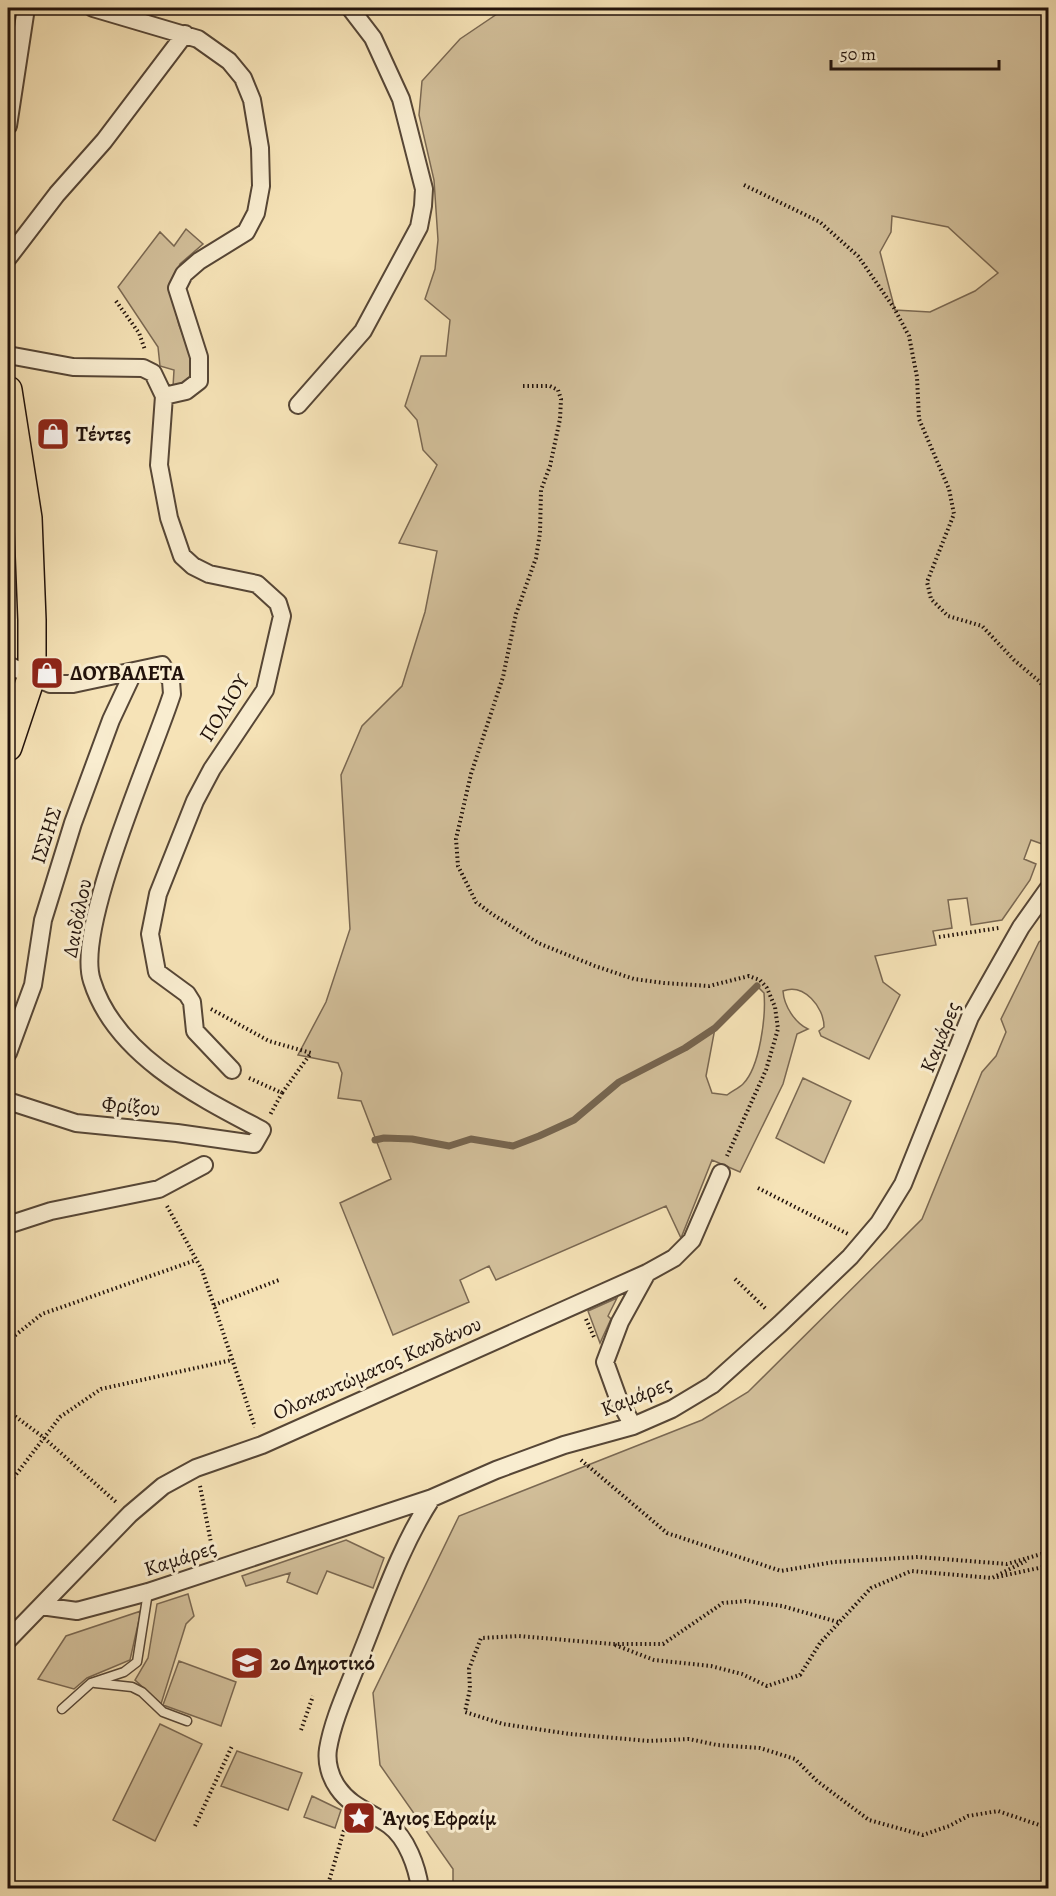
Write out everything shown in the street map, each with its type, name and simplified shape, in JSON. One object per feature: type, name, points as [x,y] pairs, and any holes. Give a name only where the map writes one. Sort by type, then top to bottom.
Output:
[{"type":"main road","points":[[8,390],[16,491],[29,529],[20,670],[8,747]]},
{"type":"street","points":[[8,126],[26,8]]},
{"type":"street","points":[[93,8],[185,34],[214,48],[243,78],[252,100],[260,148],[261,186],[256,213],[246,232],[199,261],[184,274],[177,288],[199,357],[199,381],[186,391],[164,396]]},
{"type":"street","points":[[298,405],[363,331],[419,227],[423,206],[424,189],[401,99],[373,38],[350,8]]},
{"type":"street","points":[[8,258],[57,194],[104,141],[185,34]]},
{"type":"street","points":[[8,355],[73,367],[143,368],[153,373]]},
{"type":"street","name":"ΠΟΛΙΟΥ","points":[[153,373],[164,396],[159,465],[169,518],[182,556],[193,566],[209,574],[257,584],[278,603],[282,616],[279,641],[265,690],[212,769],[195,801],[158,894],[150,934],[157,972],[187,994],[192,1002],[195,1031],[232,1070]]},
{"type":"street","name":"Δαιδάλου","points":[[134,671],[162,665],[171,681],[172,694],[107,878],[91,944],[89,966],[91,980],[102,1005],[125,1035],[174,1082],[258,1137]]},
{"type":"street","points":[[20,670],[50,684],[73,684],[134,671]]},
{"type":"street","name":"ΙΣΣΗΣ","points":[[8,1053],[33,985],[43,920],[73,824],[111,720],[134,671]]},
{"type":"street","name":"Καμάρες","points":[[41,1606],[77,1611],[148,1592],[432,1498],[496,1470],[564,1445],[633,1426],[672,1409],[712,1385],[850,1257],[879,1223],[903,1184],[970,1017],[1021,927],[1048,889]]},
{"type":"street","name":"Φρίξου","points":[[8,1101],[76,1123],[177,1133],[258,1137]]},
{"type":"street","points":[[8,1225],[31,1217],[159,1189],[204,1165]]},
{"type":"street","name":"Ολοκαυτώματος Κανδάνου","points":[[41,1606],[130,1514],[163,1486],[196,1468],[262,1446],[646,1273],[674,1258],[692,1240],[722,1173]]},
{"type":"street","points":[[633,1426],[618,1398],[605,1362],[620,1322],[646,1273]]},
{"type":"street","points":[[420,1888],[416,1868],[400,1836],[390,1825],[353,1805],[336,1786],[328,1764],[328,1749],[339,1712],[385,1595],[415,1525],[432,1498]]},
{"type":"street","points":[[8,1640],[41,1606]]},
{"type":"lane","points":[[62,1709],[91,1683],[124,1672],[137,1662],[148,1592]]},
{"type":"lane","points":[[91,1683],[132,1687],[142,1692],[163,1712],[187,1721]]},
{"type":"path","points":[[744,185],[820,222],[858,256],[894,308],[909,336],[917,377],[919,418],[949,489],[954,514],[927,582],[931,600],[948,616],[982,626],[1014,660],[1040,682],[1048,695]]},
{"type":"path","points":[[117,301],[139,333],[153,373]]},
{"type":"path","points":[[523,386],[550,386],[558,390],[561,399],[560,418],[550,466],[541,490],[540,533],[536,558],[516,615],[503,677],[464,804],[456,839],[458,866],[476,902],[492,914],[538,943],[595,966],[634,979],[663,984],[709,986],[749,976],[760,980],[768,988],[775,1007],[778,1029],[766,1070],[722,1173]]},
{"type":"path","points":[[939,937],[1021,927]]},
{"type":"path","points":[[203,1005],[269,1041],[311,1053],[282,1093],[258,1137]]},
{"type":"path","points":[[232,1070],[282,1093]]},
{"type":"path","points":[[758,1188],[849,1235]]},
{"type":"path","points":[[159,1189],[196,1260],[214,1305],[239,1386],[262,1446]]},
{"type":"path","points":[[8,1341],[42,1314],[196,1260]]},
{"type":"path","points":[[214,1305],[279,1280]]},
{"type":"path","points":[[735,1280],[767,1311]]},
{"type":"path","points":[[580,1303],[605,1362]]},
{"type":"path","points":[[8,1485],[60,1417],[100,1389],[232,1360]]},
{"type":"path","points":[[8,1411],[44,1437],[130,1514]]},
{"type":"path","points":[[564,1445],[668,1533],[781,1572],[834,1562],[908,1557],[1007,1564],[1048,1551]]},
{"type":"path","points":[[196,1468],[217,1569]]},
{"type":"path","points":[[992,1578],[1035,1556]]},
{"type":"path","points":[[612,1644],[654,1660],[721,1668],[742,1674],[767,1686],[800,1675],[820,1643],[871,1588],[911,1571],[992,1578],[1048,1566]]},
{"type":"path","points":[[838,1622],[782,1606],[735,1602],[723,1603],[663,1644],[612,1644],[557,1637],[481,1638],[470,1669],[470,1689],[465,1712],[503,1724],[570,1734],[649,1741],[689,1739],[717,1745],[760,1748],[795,1759],[817,1782],[869,1820],[922,1835],[968,1816],[998,1811],[1048,1828]]},
{"type":"path","points":[[301,1730],[313,1696]]},
{"type":"path","points":[[195,1826],[232,1746]]},
{"type":"path","points":[[327,1888],[350,1813]]},
{"type":"shaded area","points":[[506,8],[1048,8],[1048,839],[1045,845],[1031,840],[1024,859],[1036,864],[1030,880],[1002,920],[971,925],[967,898],[948,900],[952,928],[933,931],[936,945],[875,956],[883,982],[900,995],[869,1059],[821,1036],[819,1031],[824,1027],[823,1019],[811,998],[798,990],[783,991],[791,1013],[808,1029],[797,1034],[783,1084],[740,1172],[712,1160],[681,1238],[666,1206],[496,1280],[489,1266],[460,1280],[469,1302],[393,1335],[340,1203],[391,1179],[361,1101],[338,1098],[342,1073],[338,1063],[298,1055],[326,1002],[350,929],[341,775],[362,726],[402,686],[425,612],[437,551],[399,543],[437,465],[423,450],[417,420],[405,406],[421,356],[446,356],[450,320],[425,299],[435,269],[438,240],[434,180],[419,115],[422,81],[460,39]],"holes":[[[892,216],[948,227],[998,273],[975,291],[930,312],[895,310],[880,252],[891,232]],[[757,986],[764,993],[764,1015],[761,1041],[754,1066],[743,1084],[727,1095],[712,1093],[706,1076],[715,1028],[752,988]]]},
{"type":"shaded area","points":[[186,229],[203,244],[180,264],[170,289],[179,325],[194,365],[189,381],[173,387],[174,370],[160,366],[158,347],[118,287],[160,232],[174,246]]},
{"type":"shaded area","points":[[1048,935],[1048,1888],[453,1888],[453,1869],[380,1765],[373,1693],[459,1516],[702,1420],[748,1392],[922,1219],[982,1072],[996,1056],[1006,1032],[1001,1019],[1039,942]]},
{"type":"shaded area","points":[[803,1078],[851,1101],[824,1163],[776,1138]]},
{"type":"shaded area","points":[[617,1298],[608,1316],[611,1319],[600,1343],[588,1311]]},
{"type":"shaded area","points":[[346,1540],[384,1558],[373,1588],[327,1571],[317,1594],[287,1582],[290,1573],[246,1586],[242,1576]]},
{"type":"shaded area","points":[[188,1594],[194,1616],[186,1624],[161,1704],[135,1680],[148,1658],[157,1604]]},
{"type":"shaded area","points":[[141,1611],[130,1660],[87,1678],[74,1689],[38,1679],[66,1636]]},
{"type":"shaded area","points":[[179,1661],[236,1682],[221,1726],[163,1705]]},
{"type":"shaded area","points":[[160,1724],[202,1744],[155,1841],[113,1820]]},
{"type":"shaded area","points":[[237,1751],[302,1773],[288,1810],[221,1786]]},
{"type":"shaded area","points":[[312,1796],[341,1810],[335,1828],[304,1817]]},
{"type":"waterway","points":[[375,1140],[412,1139],[449,1146],[471,1139],[513,1146],[539,1136],[574,1120],[619,1082],[685,1048],[715,1028],[757,986]]},
{"type":"place","name":"Τέντες","points":[[53,434]]},
{"type":"place","name":"ΔΟΥΒΑΛΕΤΑ","points":[[47,673]]},
{"type":"place","name":"2ο Δημοτικό","points":[[247,1663]]},
{"type":"place","name":"Άγιος Εφραίμ","points":[[359,1818]]}]
